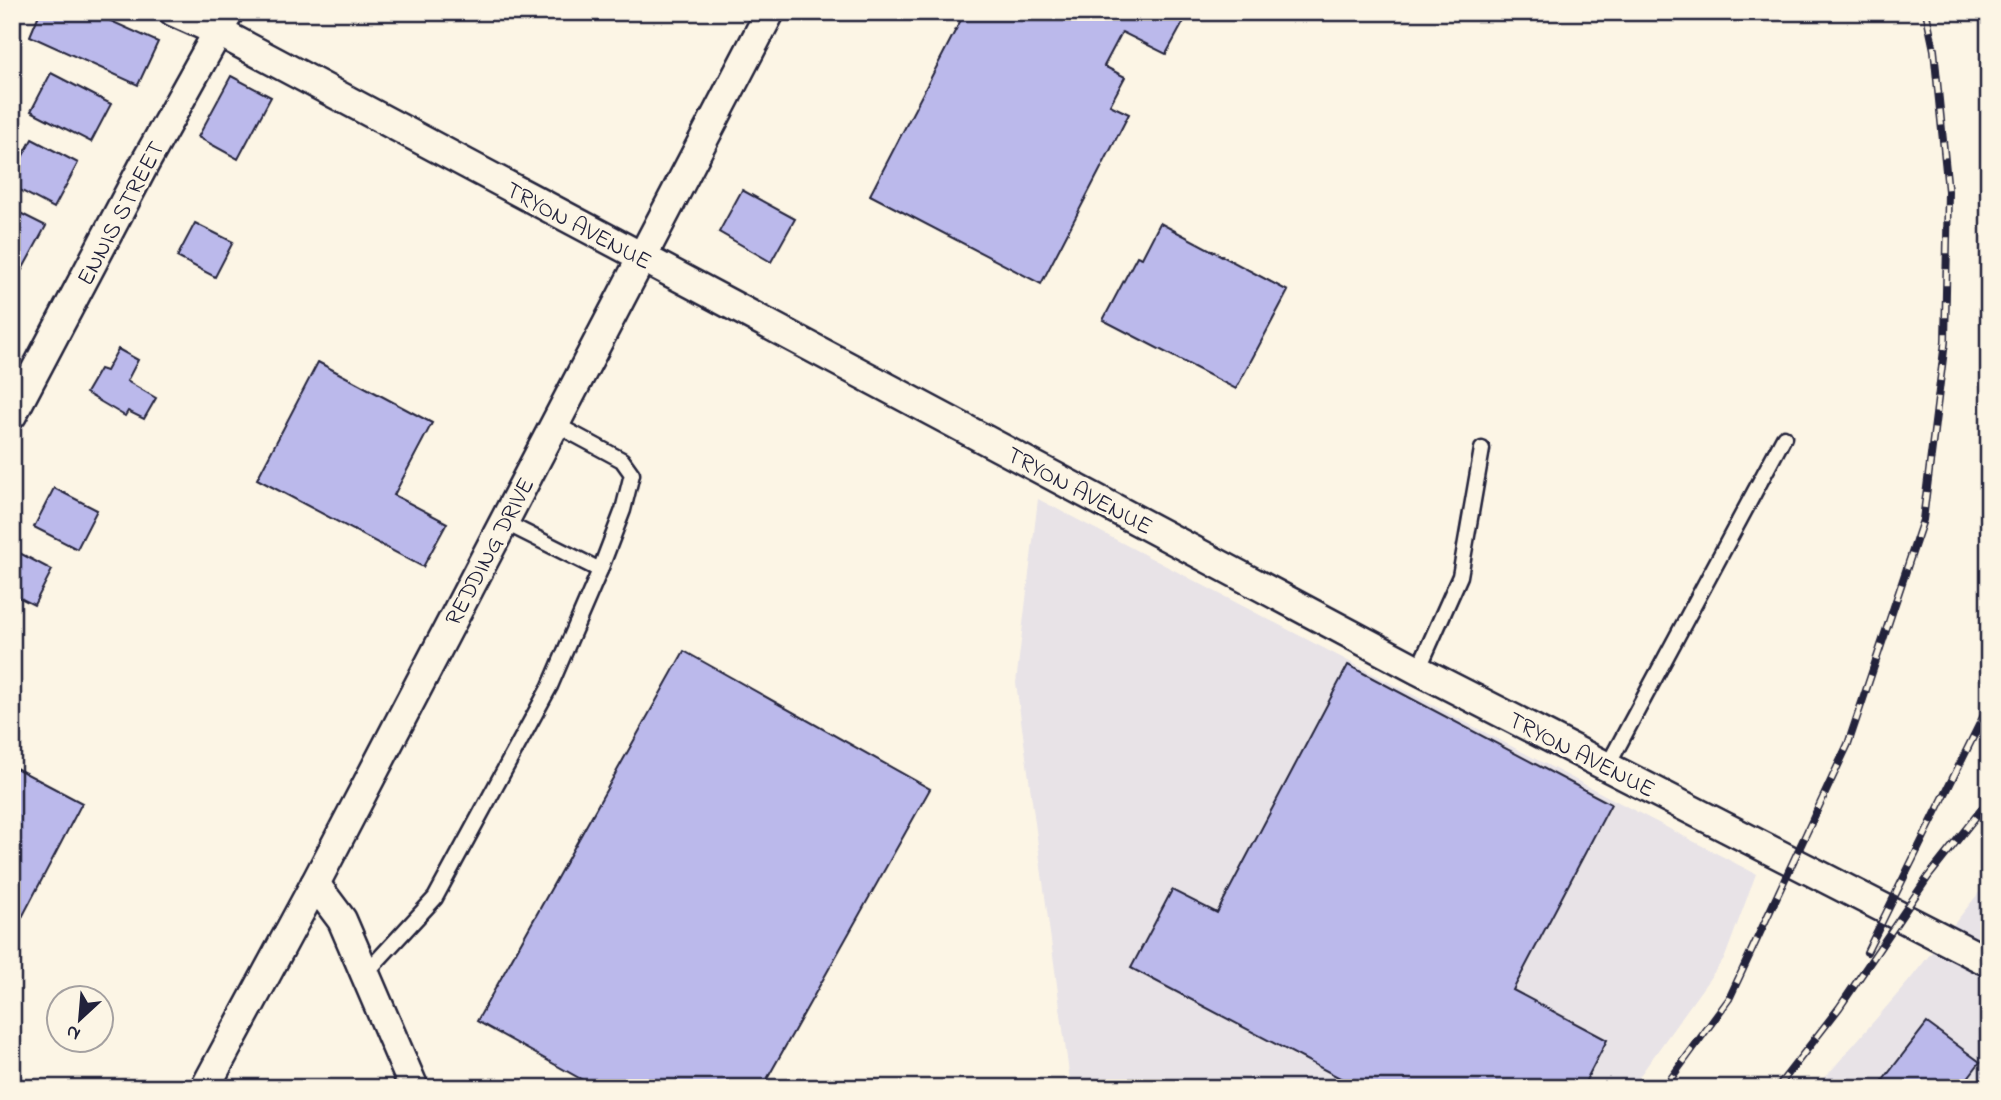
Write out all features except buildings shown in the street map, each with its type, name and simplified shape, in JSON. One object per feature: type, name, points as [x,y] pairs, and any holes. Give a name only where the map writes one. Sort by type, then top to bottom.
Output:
[{"type":"street","name":"TRYON AVENUE","points":[[174,12],[224,22],[642,258],[1418,670],[1989,962]]},
{"type":"street","name":"REDDING DRIVE","points":[[205,1088],[770,12]]},
{"type":"street","name":"ENNIS STREET","points":[[12,415],[145,163],[224,22]]},
{"type":"street","points":[[314,884],[342,920],[414,1088]]},
{"type":"lane","points":[[365,974],[435,898],[550,686],[623,510],[632,474],[622,460],[555,424]]},
{"type":"lane","points":[[1607,767],[1784,437]]},
{"type":"lane","points":[[1418,670],[1460,576],[1482,449]]},
{"type":"lane","points":[[504,522],[600,570]]},
{"type":"shaded area","points":[[1038,499],[1756,874],[1725,957],[1631,1088],[1071,1088],[1016,683]]},
{"type":"shaded area","points":[[1989,880],[1989,1088],[1816,1088],[1908,982]]},
{"type":"railway","points":[[1664,1088],[1729,999],[1848,744],[1923,520],[1945,342],[1948,191],[1934,50],[1926,12]]},
{"type":"railway","points":[[1867,952],[1986,711],[1989,698]]},
{"type":"railway","points":[[1777,1088],[1839,1008],[1928,877],[1989,800]]}]
